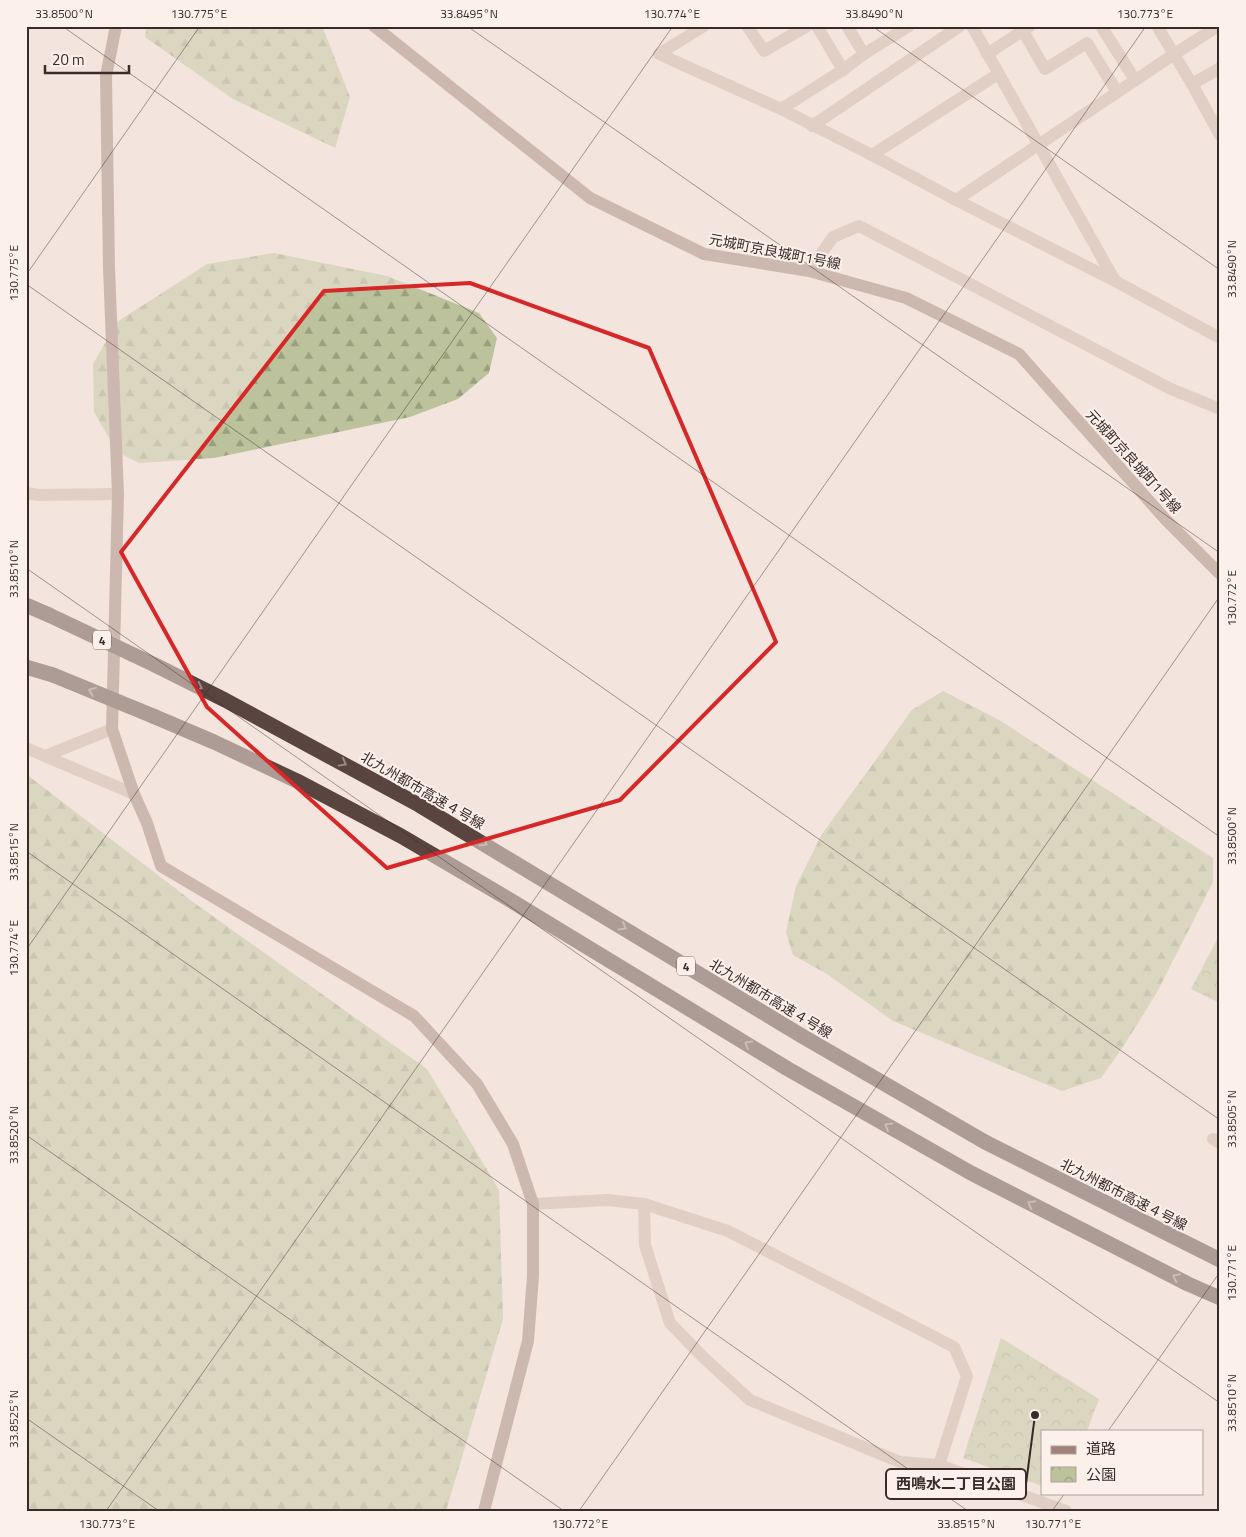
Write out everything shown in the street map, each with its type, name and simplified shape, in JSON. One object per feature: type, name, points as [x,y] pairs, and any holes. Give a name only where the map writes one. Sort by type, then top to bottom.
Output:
[{"type":"highway","name":"北九州都市高速４号線","points":[[26,605],[226,700],[419,805],[802,1036],[985,1142],[1220,1260]]},
{"type":"highway","points":[[26,667],[53,675],[214,742],[298,782],[401,836],[788,1069],[971,1174],[1188,1284],[1220,1298]]},
{"type":"street","points":[[116,26],[106,76],[109,268],[118,494],[112,728],[161,866],[414,1016],[477,1084],[513,1144],[533,1204],[533,1276],[528,1341],[484,1511]]},
{"type":"street","name":"元城町京良城町1号線","points":[[374,26],[590,198],[704,254],[809,271],[906,298],[1019,354],[1166,520],[1220,574]]},
{"type":"street","points":[[704,26],[660,54],[781,109],[872,155],[1115,281],[1220,338]]},
{"type":"street","points":[[747,26],[764,51],[807,26]]},
{"type":"street","points":[[817,26],[844,70]]},
{"type":"street","points":[[847,26],[864,54]]},
{"type":"street","points":[[781,109],[910,26]]},
{"type":"street","points":[[812,126],[960,26]]},
{"type":"street","points":[[972,26],[1115,281]]},
{"type":"street","points":[[1102,26],[1135,80]]},
{"type":"street","points":[[1156,26],[1192,84],[1220,135]]},
{"type":"street","points":[[956,200],[1218,26]]},
{"type":"street","points":[[987,54],[1027,29],[1045,69],[1087,43],[1117,92]]},
{"type":"street","points":[[1192,84],[1220,68]]},
{"type":"street","points":[[872,155],[998,74]]},
{"type":"street","points":[[809,271],[833,237],[859,226],[1171,389],[1220,409]]},
{"type":"street","points":[[26,493],[39,495],[118,494]]},
{"type":"street","points":[[45,756],[112,728]]},
{"type":"street","points":[[26,748],[134,794]]},
{"type":"street","points":[[533,1204],[607,1200],[644,1204],[728,1231],[954,1347],[967,1376],[939,1465]]},
{"type":"street","points":[[644,1204],[645,1245],[670,1322],[704,1358],[750,1400],[900,1462],[939,1465],[1066,1511]]},
{"type":"highlighted area","points":[[470,283],[649,348],[776,642],[620,800],[387,868],[207,707],[121,552],[324,291]]},
{"type":"green space","points":[[147,26],[322,26],[350,97],[335,148],[233,99],[145,37]]},
{"type":"green space","points":[[274,253],[387,276],[479,313],[497,338],[489,373],[458,399],[410,417],[214,458],[139,463],[117,452],[94,412],[93,364],[117,322],[207,264]]},
{"type":"green space","points":[[943,691],[999,720],[1213,858],[1213,882],[1156,994],[1101,1078],[1062,1091],[893,1021],[827,974],[793,955],[786,932],[796,886],[822,834],[912,710]]},
{"type":"green space","points":[[26,774],[193,902],[427,1069],[499,1190],[503,1319],[446,1511],[26,1511]]},
{"type":"green space","points":[[1220,934],[1220,1003],[1191,989]]},
{"type":"green space","points":[[1001,1338],[1099,1399],[1087,1430],[1041,1430],[1041,1486],[963,1458]]},
{"type":"place","name":"西鳴水二丁目公園","points":[[1035,1415]]}]
